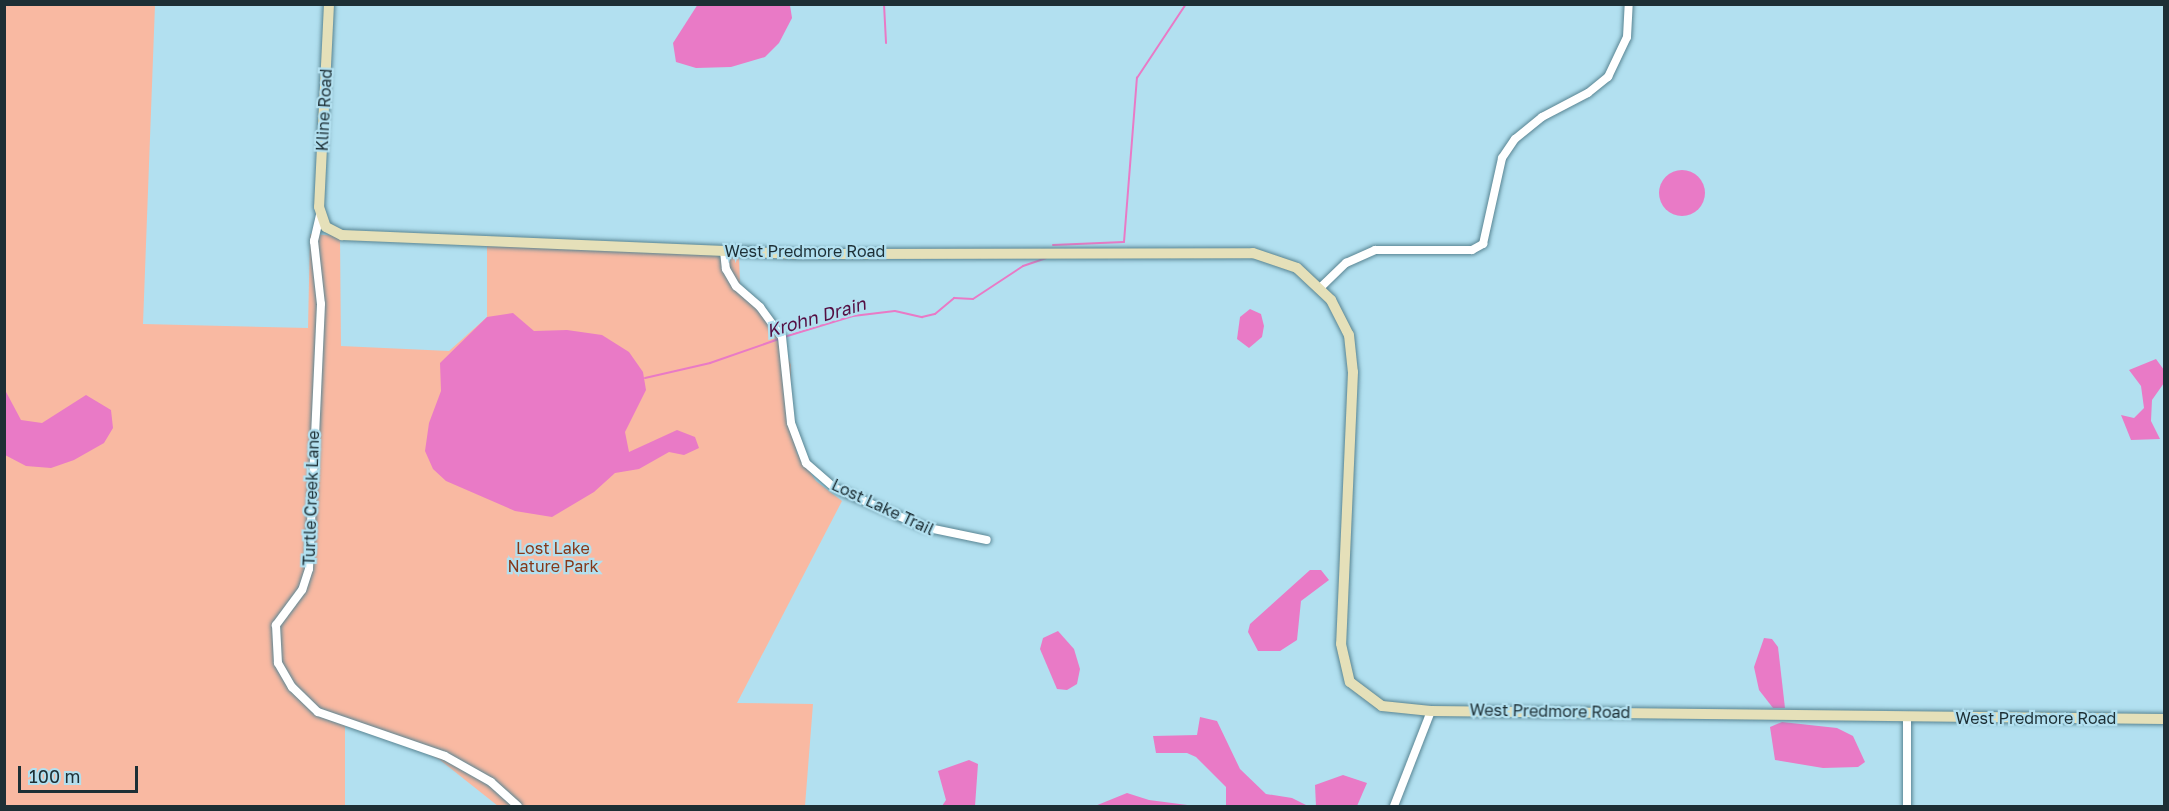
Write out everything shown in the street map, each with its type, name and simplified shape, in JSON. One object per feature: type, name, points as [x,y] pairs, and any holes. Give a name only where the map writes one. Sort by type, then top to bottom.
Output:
[{"type":"street","name":"Kline Road","points":[[320,215],[329,4]]},
{"type":"street","points":[[1321,287],[1346,263],[1375,250],[1472,250],[1483,244],[1502,158],[1515,139],[1542,117],[1588,93],[1608,77],[1627,37],[1629,4]]},
{"type":"street","name":"West Predmore Road","points":[[320,215],[326,227],[342,235],[724,251],[1253,253],[1297,268],[1321,287],[1349,335],[1353,372],[1342,547],[1344,667],[1350,682],[1373,702],[1431,711],[1907,718],[2164,719]]},
{"type":"street","name":"Turtle Creek Lane","points":[[320,215],[314,241],[321,315],[309,569],[302,590],[276,625],[278,663],[292,687],[318,712],[445,756],[491,782],[519,807]]},
{"type":"street","name":"Lost Lake Trail","points":[[724,251],[726,269],[736,285],[760,307],[782,337],[791,423],[806,463],[834,488],[924,527],[987,540]]},
{"type":"street","points":[[1394,807],[1431,711]]},
{"type":"street","points":[[1907,718],[1907,807]]},
{"type":"green space","name":"Lost Lake Nature Park","points":[[5,5],[155,5],[143,324],[308,328],[310,234],[340,236],[341,346],[449,351],[487,317],[487,246],[739,255],[740,284],[783,345],[791,365],[791,426],[797,453],[816,481],[842,501],[737,703],[813,704],[805,806],[498,806],[440,760],[409,745],[345,726],[345,806],[5,806]]},
{"type":"shaded area","points":[[698,4],[790,5],[792,18],[779,43],[765,57],[731,67],[696,68],[676,62],[673,43]]},
{"type":"shaded area","points":[[1682,170],[1698,177],[1705,193],[1698,209],[1682,216],[1666,209],[1659,193],[1666,177]]},
{"type":"shaded area","points":[[1250,309],[1261,314],[1264,326],[1262,337],[1249,348],[1237,339],[1240,317]]},
{"type":"shaded area","points":[[513,313],[534,331],[567,330],[602,335],[629,352],[643,372],[646,390],[625,432],[629,452],[677,430],[695,437],[699,448],[684,455],[669,452],[639,469],[615,473],[594,492],[552,517],[515,511],[446,481],[433,469],[425,451],[429,423],[441,391],[440,363],[487,317]]},
{"type":"shaded area","points":[[2156,359],[2164,370],[2164,383],[2152,400],[2151,421],[2160,439],[2131,440],[2121,415],[2134,418],[2144,408],[2141,386],[2129,370]]},
{"type":"shaded area","points":[[5,390],[21,420],[42,423],[86,395],[111,410],[113,428],[104,443],[74,460],[51,468],[26,466],[5,455]]},
{"type":"shaded area","points":[[1310,570],[1321,570],[1329,580],[1301,601],[1297,640],[1280,651],[1258,651],[1248,632],[1250,624]]},
{"type":"shaded area","points":[[1058,631],[1074,649],[1080,669],[1077,684],[1067,690],[1057,689],[1040,649],[1043,638]]},
{"type":"shaded area","points":[[1764,638],[1772,639],[1778,647],[1785,708],[1773,708],[1759,690],[1754,667]]},
{"type":"shaded area","points":[[1200,717],[1217,721],[1240,769],[1266,794],[1292,798],[1308,806],[1226,806],[1226,787],[1196,757],[1187,753],[1156,753],[1153,736],[1197,735]]},
{"type":"shaded area","points":[[1782,722],[1837,728],[1853,736],[1865,762],[1858,767],[1823,768],[1775,760],[1770,727]]},
{"type":"shaded area","points":[[969,760],[978,764],[975,806],[942,806],[946,800],[938,771]]},
{"type":"shaded area","points":[[1343,775],[1367,783],[1357,806],[1316,806],[1315,785]]},
{"type":"shaded area","points":[[1127,793],[1149,800],[1195,806],[1095,806]]},
{"type":"waterway","points":[[884,4],[886,43]]},
{"type":"waterway","name":"Krohn Drain","points":[[1053,245],[1124,242],[1137,78],[1186,4]]},
{"type":"waterway","name":"Krohn Drain","points":[[784,337],[853,316],[895,311],[922,317],[935,314],[954,298],[973,299],[1023,266],[1046,258]]},
{"type":"waterway","name":"Krohn Drain","points":[[645,378],[710,363],[779,339]]}]
